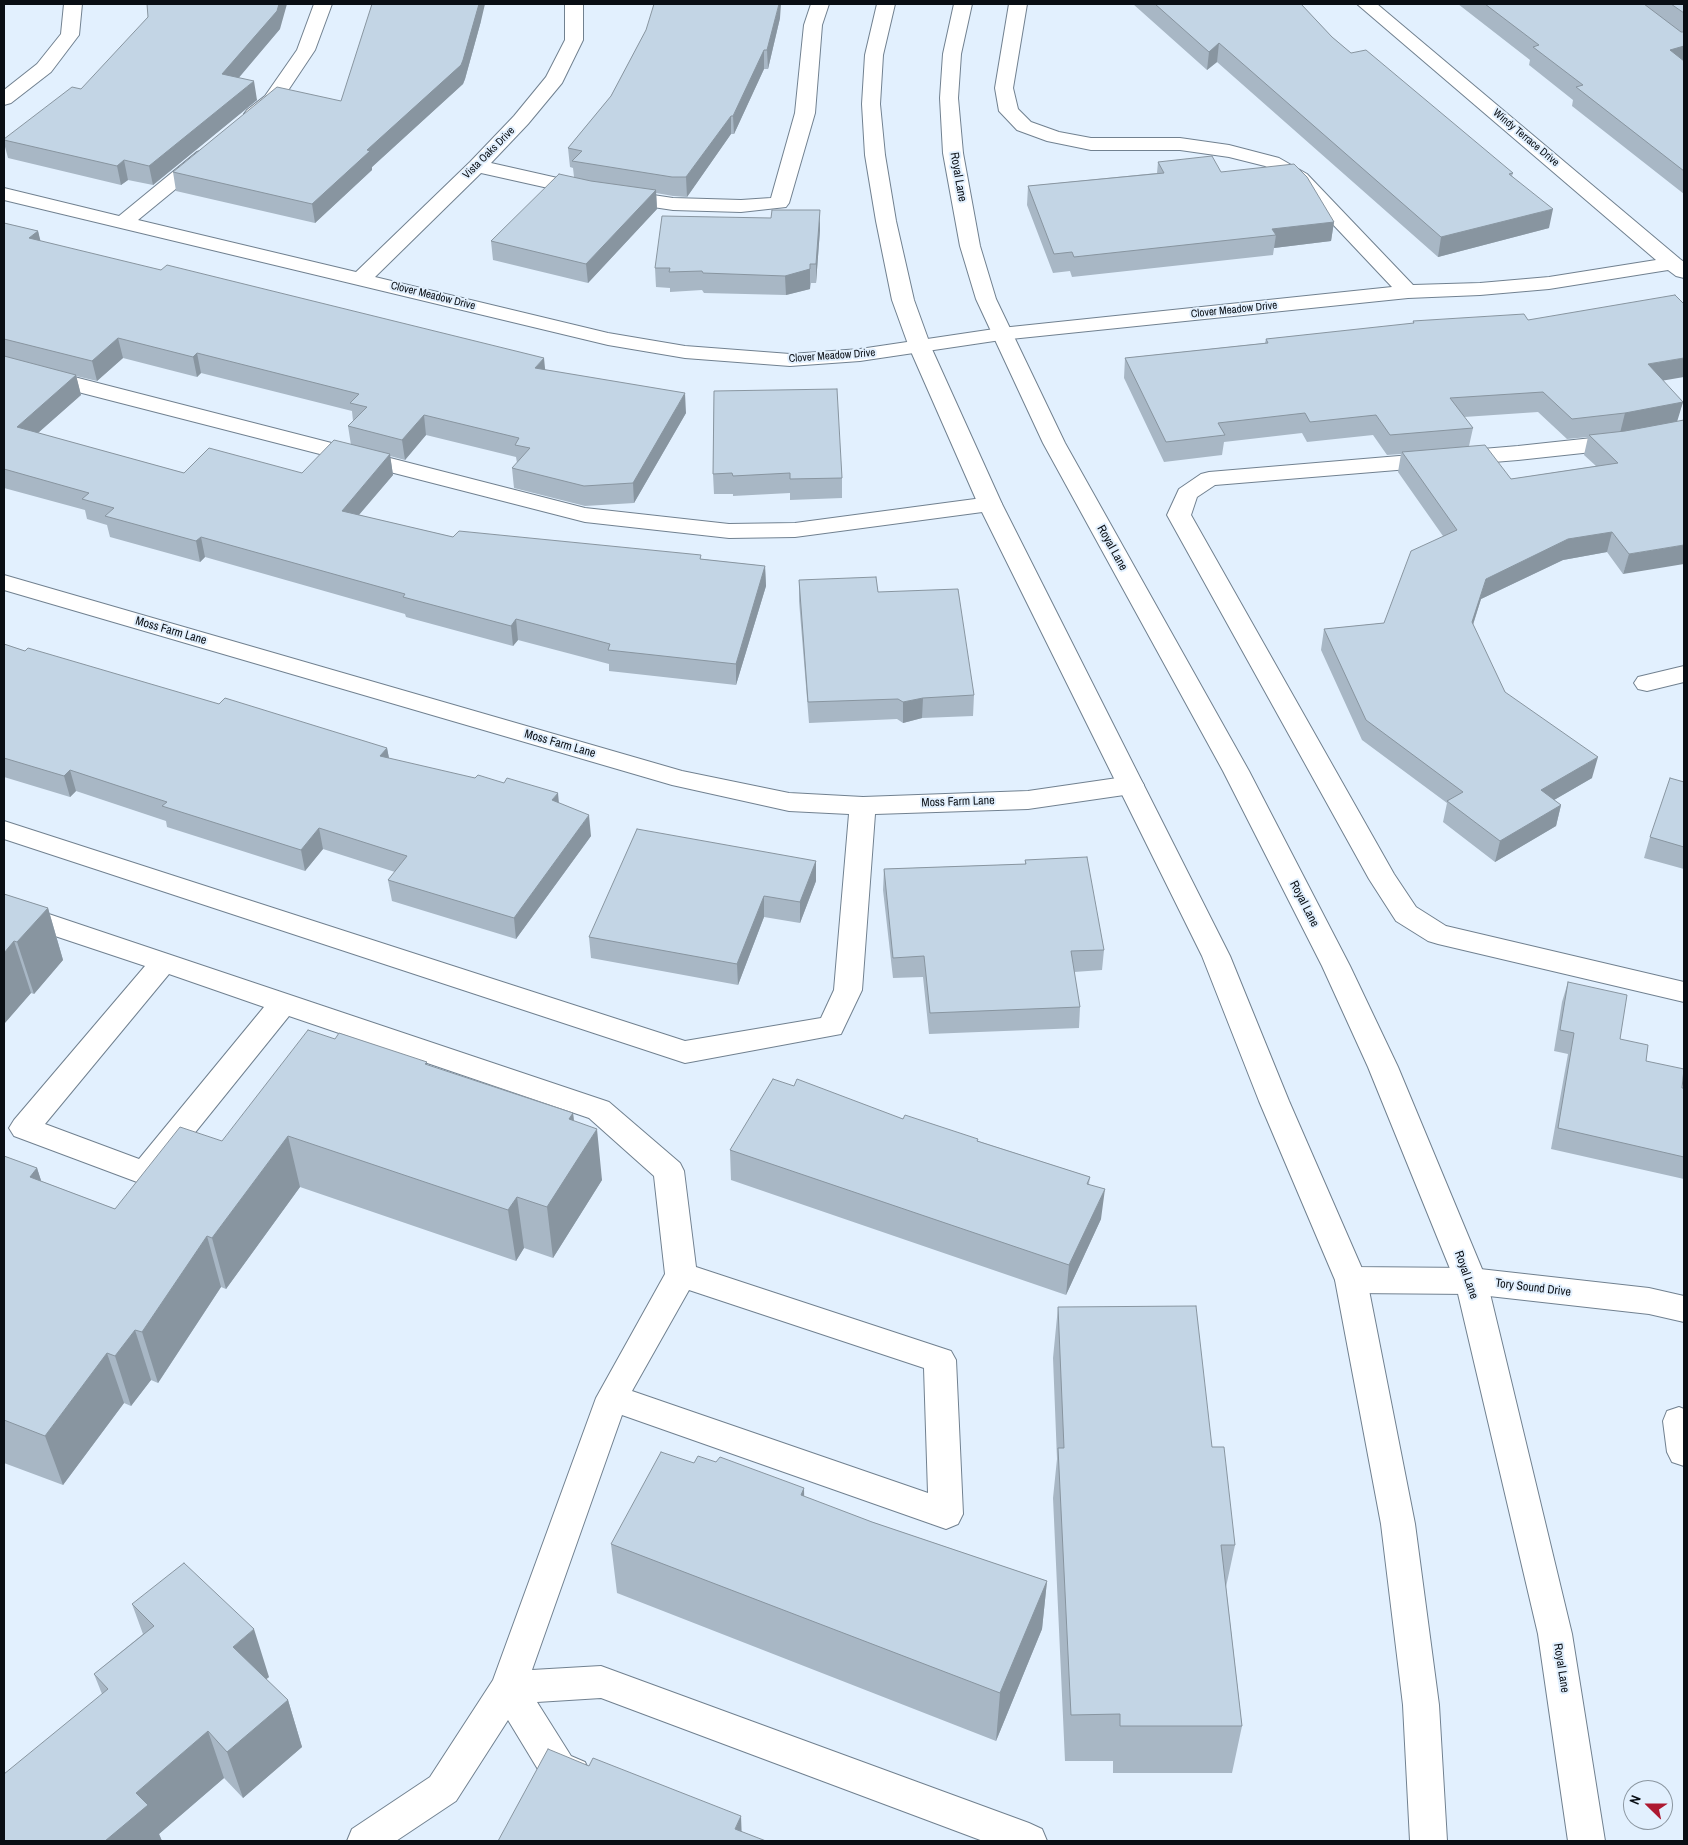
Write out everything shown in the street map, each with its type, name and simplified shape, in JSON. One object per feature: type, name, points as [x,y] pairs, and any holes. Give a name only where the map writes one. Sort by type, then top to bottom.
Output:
[{"type":"street","points":[[4,99],[44,68],[70,35],[73,4]]},
{"type":"street","points":[[242,124],[272,100],[306,50],[323,4]]},
{"type":"street","name":"Vista Oaks Drive","points":[[361,279],[522,120],[555,79],[574,40],[574,4]]},
{"type":"street","points":[[477,166],[593,192],[673,204],[741,206],[779,203],[804,113],[813,25],[820,4]]},
{"type":"street","points":[[886,4],[883,10],[873,65],[871,104],[875,155],[886,221],[903,300],[920,347],[990,504],[1216,956],[1274,1101],[1351,1280],[1398,1524],[1421,1704],[1429,1841]]},
{"type":"street","name":"Royal Lane","points":[[963,4],[952,54],[949,98],[953,153],[970,246],[986,298],[1001,334],[1054,443],[1236,771],[1336,966],[1383,1067],[1471,1281],[1555,1634],[1587,1841]]},
{"type":"street","points":[[1018,4],[1004,88],[1009,111],[1024,126],[1054,137],[1091,144],[1180,144],[1229,151],[1272,162],[1300,178],[1408,292]]},
{"type":"street","name":"Windy Terrace Drive","points":[[1366,4],[1679,268]]},
{"type":"street","points":[[124,222],[220,142]]},
{"type":"street","name":"Clover Meadow Drive","points":[[4,194],[608,339],[685,352],[790,360],[920,347],[1001,334],[1408,292],[1549,283],[1679,268]]},
{"type":"street","points":[[4,366],[585,515],[729,531],[795,530],[990,504]]},
{"type":"street","points":[[1684,430],[1620,442],[1518,453],[1209,479],[1187,494],[1179,516],[1384,879],[1406,914],[1438,934],[1684,992]]},
{"type":"street","name":"Moss Farm Lane","points":[[4,582],[681,778],[789,802],[863,806],[1028,800],[1131,786]]},
{"type":"street","points":[[1647,683],[1684,674]]},
{"type":"street","points":[[4,830],[685,1052],[831,1027],[848,990],[863,806]]},
{"type":"street","points":[[4,909],[598,1110],[669,1171],[681,1275],[612,1398],[508,1688],[443,1789],[364,1841]]},
{"type":"street","points":[[164,962],[24,1128],[145,1173],[283,1004]]},
{"type":"street","points":[[612,1398],[946,1514],[940,1360],[681,1275]]},
{"type":"street","name":"Tory Sound Drive","points":[[1351,1280],[1471,1281],[1649,1301],[1684,1309]]},
{"type":"street","points":[[1684,1423],[1679,1422],[1684,1452]]},
{"type":"street","points":[[508,1688],[601,1682],[1029,1841]]},
{"type":"street","points":[[508,1688],[558,1769],[603,1787]]},
{"type":"building","points":[[147,4],[279,4],[277,11],[222,74],[254,81],[149,166],[124,160],[117,166],[4,140],[72,87],[81,89],[148,17]]},
{"type":"building","points":[[372,4],[479,4],[461,65],[367,150],[370,151],[312,204],[173,172],[277,87],[341,101]]},
{"type":"building","points":[[654,4],[779,4],[767,50],[764,50],[733,116],[731,116],[686,177],[672,177],[572,161],[582,151],[568,148],[611,96],[646,30]]},
{"type":"building","points":[[1155,4],[1301,4],[1332,37],[1351,53],[1366,50],[1513,173],[1509,174],[1553,209],[1441,237],[1219,43],[1209,52]]},
{"type":"building","points":[[1485,4],[1644,4],[1681,32],[1684,32],[1684,46],[1670,50],[1684,61],[1684,171],[1576,87],[1583,85],[1533,47],[1539,45]]},
{"type":"building","points":[[1671,4],[1684,4],[1684,13]]},
{"type":"building","points":[[1212,156],[1221,172],[1294,164],[1307,177],[1334,222],[1272,229],[1276,235],[1074,257],[1072,252],[1054,254],[1028,186],[1164,173],[1158,162]]},
{"type":"building","points":[[559,174],[591,181],[656,190],[586,264],[491,241]]},
{"type":"building","points":[[772,210],[820,210],[816,264],[810,264],[810,269],[785,276],[703,273],[702,271],[669,272],[670,268],[655,268],[662,216],[771,218]]},
{"type":"building","points":[[4,223],[38,231],[29,238],[161,270],[167,265],[544,358],[535,368],[685,393],[633,483],[584,486],[512,468],[530,448],[515,445],[519,438],[424,415],[402,440],[348,426],[367,407],[350,403],[359,394],[197,353],[193,357],[118,338],[92,361],[4,339]]},
{"type":"building","points":[[1675,295],[1684,304],[1684,358],[1648,364],[1683,402],[1625,413],[1572,419],[1543,392],[1450,398],[1473,428],[1390,435],[1376,415],[1310,422],[1305,413],[1218,423],[1225,435],[1166,442],[1125,358],[1268,343],[1266,339],[1414,323],[1413,321],[1524,314],[1528,320]]},
{"type":"building","points":[[4,356],[76,375],[17,427],[184,473],[209,448],[302,473],[334,440],[390,454],[342,511],[453,537],[459,531],[701,555],[700,559],[765,566],[736,664],[608,650],[610,644],[516,619],[511,626],[403,597],[405,594],[201,537],[196,541],[105,516],[114,508],[82,499],[89,493],[4,469]]},
{"type":"building","points":[[837,389],[842,478],[790,479],[790,473],[733,476],[732,473],[713,474],[714,391]]},
{"type":"building","points":[[1684,420],[1684,545],[1629,554],[1612,532],[1568,539],[1486,579],[1472,622],[1505,692],[1598,757],[1541,790],[1561,805],[1500,841],[1447,801],[1463,792],[1366,720],[1324,629],[1384,623],[1411,551],[1457,530],[1402,452],[1485,445],[1511,479],[1618,463],[1589,435],[1625,431]]},
{"type":"building","points":[[876,577],[878,592],[958,589],[974,695],[923,698],[903,702],[898,699],[808,702],[799,580]]},
{"type":"building","points":[[4,644],[25,651],[28,648],[219,704],[225,698],[387,748],[380,756],[475,778],[478,775],[504,783],[507,778],[558,793],[552,800],[589,815],[514,918],[388,880],[407,856],[319,828],[301,850],[162,806],[167,802],[70,770],[64,776],[4,758]]},
{"type":"building","points":[[1670,778],[1684,782],[1684,847],[1650,837]]},
{"type":"building","points":[[637,829],[816,861],[800,902],[764,896],[737,964],[589,937]]},
{"type":"building","points":[[1087,857],[1104,950],[1071,951],[1080,1007],[930,1013],[924,956],[893,958],[884,869],[1026,864],[1025,860]]},
{"type":"building","points":[[4,894],[48,908],[17,942],[14,941],[4,953]]},
{"type":"building","points":[[1568,982],[1627,995],[1620,1039],[1648,1045],[1646,1061],[1684,1069],[1682,1088],[1684,1088],[1684,1157],[1558,1128],[1574,1033],[1560,1030]]},
{"type":"building","points":[[308,1030],[335,1039],[339,1033],[427,1062],[425,1064],[573,1113],[569,1119],[597,1129],[547,1207],[517,1197],[508,1210],[288,1136],[212,1238],[207,1236],[142,1332],[135,1330],[115,1356],[107,1353],[45,1436],[4,1420],[4,1156],[37,1168],[30,1177],[115,1209],[180,1127],[222,1141]]},
{"type":"building","points":[[773,1079],[794,1086],[797,1079],[903,1119],[905,1115],[978,1139],[977,1141],[1090,1177],[1087,1184],[1105,1189],[1069,1265],[730,1150]]},
{"type":"building","points":[[1196,1306],[1212,1447],[1224,1447],[1235,1545],[1221,1545],[1242,1726],[1120,1726],[1120,1714],[1071,1715],[1058,1448],[1064,1448],[1058,1307]]},
{"type":"building","points":[[661,1452],[694,1463],[698,1456],[716,1462],[720,1457],[804,1488],[801,1495],[872,1522],[1047,1581],[1000,1693],[611,1544]]},
{"type":"building","points":[[184,1563],[254,1629],[233,1647],[288,1700],[227,1752],[208,1731],[136,1793],[148,1805],[105,1841],[4,1841],[4,1774],[108,1689],[94,1674],[154,1626],[132,1604]]},
{"type":"building","points":[[548,1749],[589,1766],[593,1758],[741,1816],[735,1829],[766,1841],[498,1841]]}]
